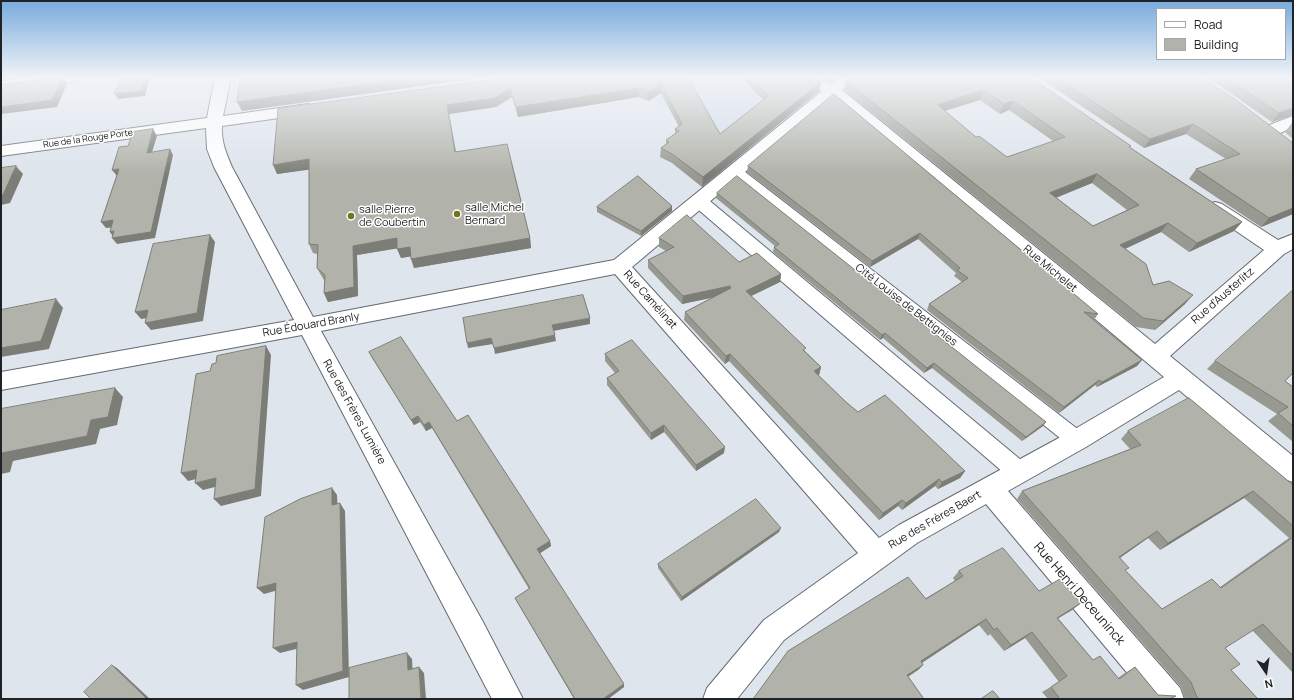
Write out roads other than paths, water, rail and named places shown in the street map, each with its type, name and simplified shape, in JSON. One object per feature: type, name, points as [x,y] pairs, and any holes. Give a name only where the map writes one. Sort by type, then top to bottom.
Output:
[{"type":"street","name":"Rue des Frères Lumière","points":[[217,110],[215,122],[215,145],[223,167],[306,326],[379,457],[508,699]]},
{"type":"street","name":"Rue de la Rouge Porte","points":[[1,151],[301,110]]},
{"type":"street","name":"Rue Camélinat","points":[[809,110],[620,266],[877,555]]},
{"type":"street","name":"Rue Michelet","points":[[857,110],[1293,470]]},
{"type":"street","points":[[1270,131],[1293,121]]},
{"type":"street","name":"Cité Louise de Bettignies","points":[[735,171],[1077,440]]},
{"type":"street","points":[[1199,196],[1288,245]]},
{"type":"street","points":[[699,201],[1019,472]]},
{"type":"street","name":"Rue d'Austerlitz","points":[[1155,356],[1288,245]]},
{"type":"street","name":"Rue Édouard Branly","points":[[1,381],[306,326],[620,266]]},
{"type":"street","name":"Rue des Frères Baert","points":[[718,699],[774,630],[877,555],[908,534],[1077,440],[1181,378]]},
{"type":"street","name":"Rue Henri Deceuninck","points":[[989,488],[1170,699]]},
{"type":"place","name":"salle Michel Bernard","points":[[457,214]]},
{"type":"place","name":"salle Pierre de Coubertin","points":[[351,216]]}]
